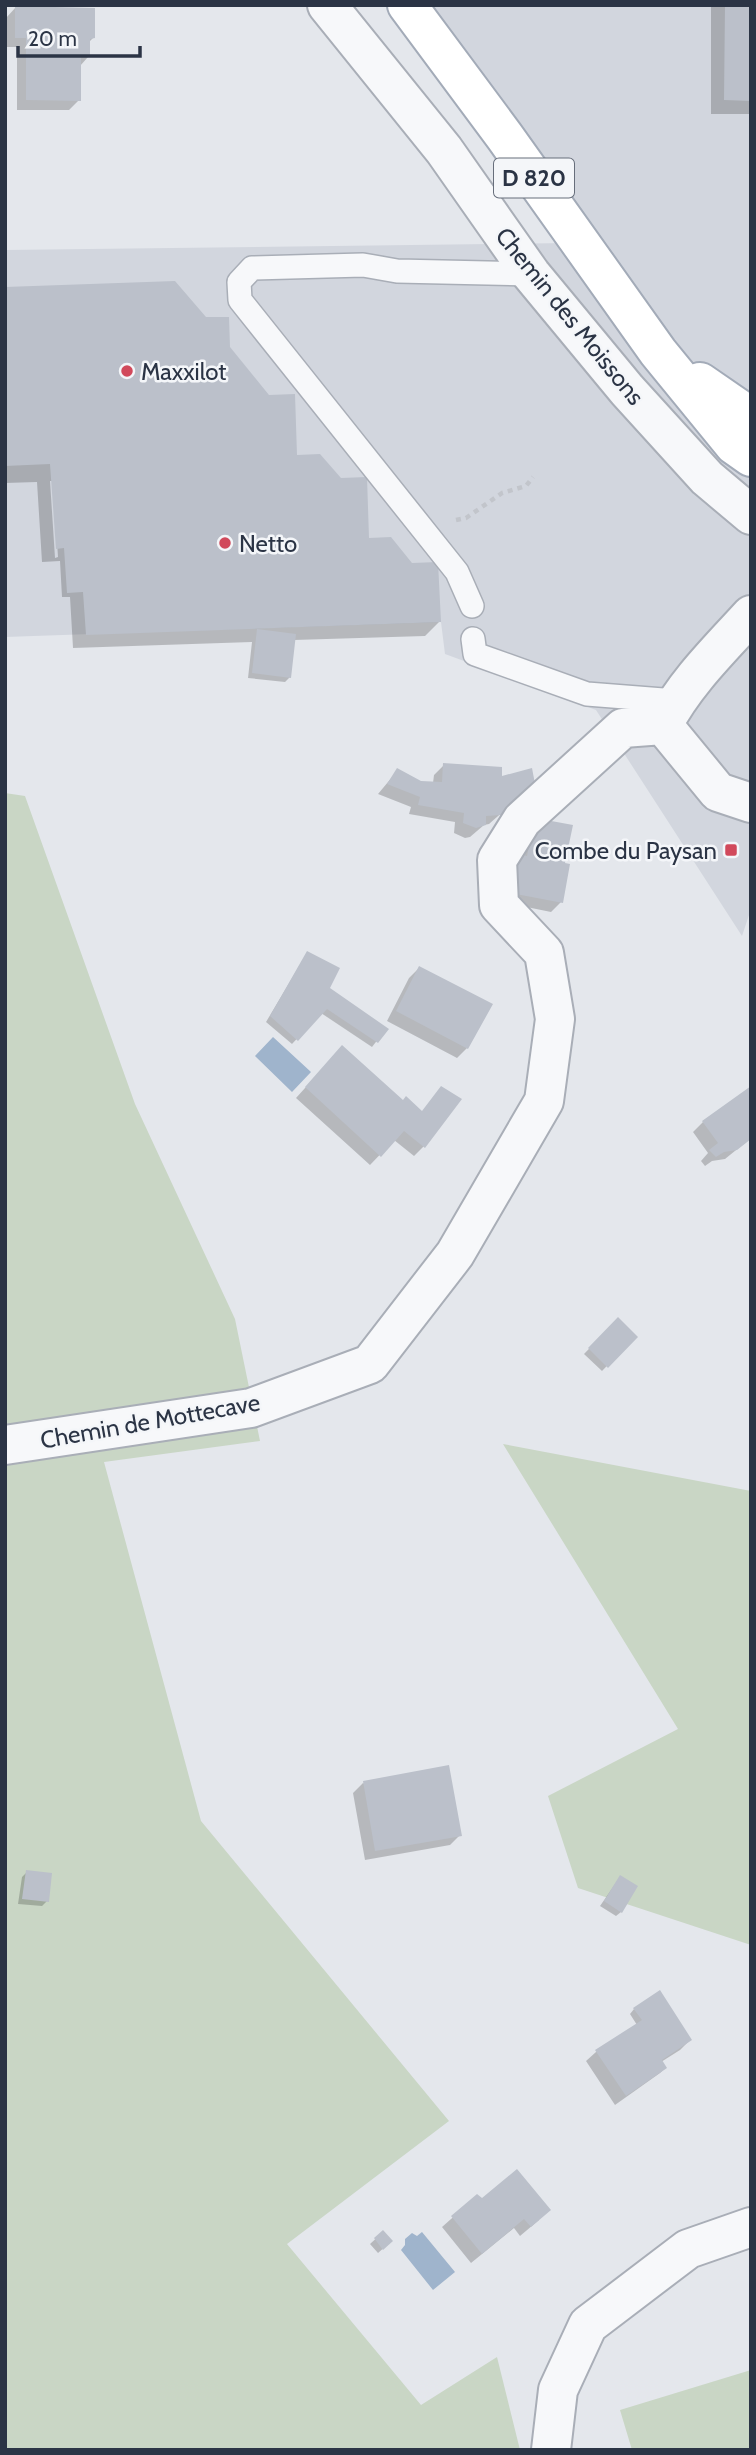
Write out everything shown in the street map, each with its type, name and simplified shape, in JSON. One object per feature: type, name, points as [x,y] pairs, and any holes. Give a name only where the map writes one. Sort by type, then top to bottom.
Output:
[{"type":"main road","name":"D 820","points":[[407,5],[658,352],[734,444],[751,457]]},
{"type":"main road","name":"D 820","points":[[658,352],[751,417]]},
{"type":"street","name":"Chemin des Moissons","points":[[327,5],[444,150],[531,274],[626,390],[707,478],[751,515]]},
{"type":"street","points":[[751,615],[669,713],[718,792],[751,803]]},
{"type":"street","name":"Chemin de Mottecave","points":[[5,1445],[251,1408],[370,1364],[455,1254],[544,1101],[555,1019],[544,953],[499,905],[497,860],[522,820],[623,728],[669,713]]},
{"type":"street","points":[[551,2450],[558,2390],[588,2325],[688,2249],[751,2227]]},
{"type":"lane","points":[[472,606],[457,572],[240,300],[239,282],[252,268],[309,266],[363,265],[397,271],[531,274]]},
{"type":"lane","points":[[473,639],[475,654],[587,694],[669,713]]},
{"type":"path","points":[[422,528],[466,518],[502,493],[526,486],[533,477]]},
{"type":"shaded area","points":[[421,5],[751,5],[751,909],[742,936],[596,710],[445,654],[441,622],[5,637],[5,250],[572,243]]},
{"type":"green space","points":[[5,793],[25,796],[135,1104],[235,1319],[260,1441],[104,1462],[201,1821],[449,2121],[287,2244],[421,2405],[497,2357],[520,2450],[5,2450]]},
{"type":"green space","points":[[503,1444],[751,1491],[751,1945],[578,1888],[548,1796],[678,1729]]},
{"type":"green space","points":[[751,2370],[751,2450],[632,2450],[620,2410]]},
{"type":"water","points":[[273,1037],[311,1072],[292,1092],[255,1056]]},
{"type":"water","points":[[422,2232],[455,2272],[433,2290],[401,2250],[405,2239],[412,2233],[417,2236]]},
{"type":"building","points":[[725,5],[751,5],[751,101],[724,100]]},
{"type":"building","points":[[15,6],[95,8],[95,38],[90,39],[90,57],[81,57],[81,101],[26,100],[26,38],[15,38]]},
{"type":"building","points":[[175,281],[206,317],[229,317],[230,347],[269,395],[295,394],[297,455],[320,454],[341,478],[367,477],[369,538],[391,537],[412,563],[438,562],[441,622],[86,635],[83,592],[67,593],[64,548],[56,549],[50,464],[5,466],[5,287]]},
{"type":"building","points":[[257,629],[296,634],[291,678],[252,673]]},
{"type":"building","points":[[443,763],[502,767],[502,776],[532,768],[535,784],[501,815],[486,816],[486,825],[476,828],[463,823],[464,813],[418,805],[420,797],[387,784],[397,768],[421,781],[442,782]]},
{"type":"building","points":[[535,818],[573,825],[565,863],[570,864],[563,903],[506,892],[515,853],[527,856]]},
{"type":"building","points":[[307,951],[340,968],[330,988],[389,1029],[378,1043],[327,1009],[298,1041],[270,1016]]},
{"type":"building","points":[[419,966],[493,1004],[468,1049],[396,1011]]},
{"type":"building","points":[[342,1045],[403,1100],[406,1096],[422,1111],[441,1086],[462,1099],[425,1148],[404,1131],[381,1157],[305,1087]]},
{"type":"building","points":[[751,1086],[751,1139],[737,1150],[724,1152],[716,1157],[709,1150],[718,1143],[702,1121]]},
{"type":"building","points":[[618,1317],[638,1337],[608,1368],[588,1348]]},
{"type":"building","points":[[449,1765],[462,1836],[375,1851],[363,1781]]},
{"type":"building","points":[[26,1870],[52,1873],[49,1902],[22,1899]]},
{"type":"building","points":[[620,1875],[638,1886],[622,1913],[604,1901]]},
{"type":"building","points":[[660,1990],[692,2040],[662,2060],[667,2068],[626,2096],[595,2050],[642,2020],[633,2008]]},
{"type":"building","points":[[517,2169],[551,2210],[531,2227],[524,2219],[482,2254],[451,2216],[477,2194],[482,2198]]},
{"type":"building","points":[[383,2230],[393,2241],[383,2250],[374,2238]]},
{"type":"place","name":"Maxxilot","points":[[127,371]]},
{"type":"place","name":"Netto","points":[[225,543]]},
{"type":"place","name":"Combe du Paysan","points":[[731,850]]}]
